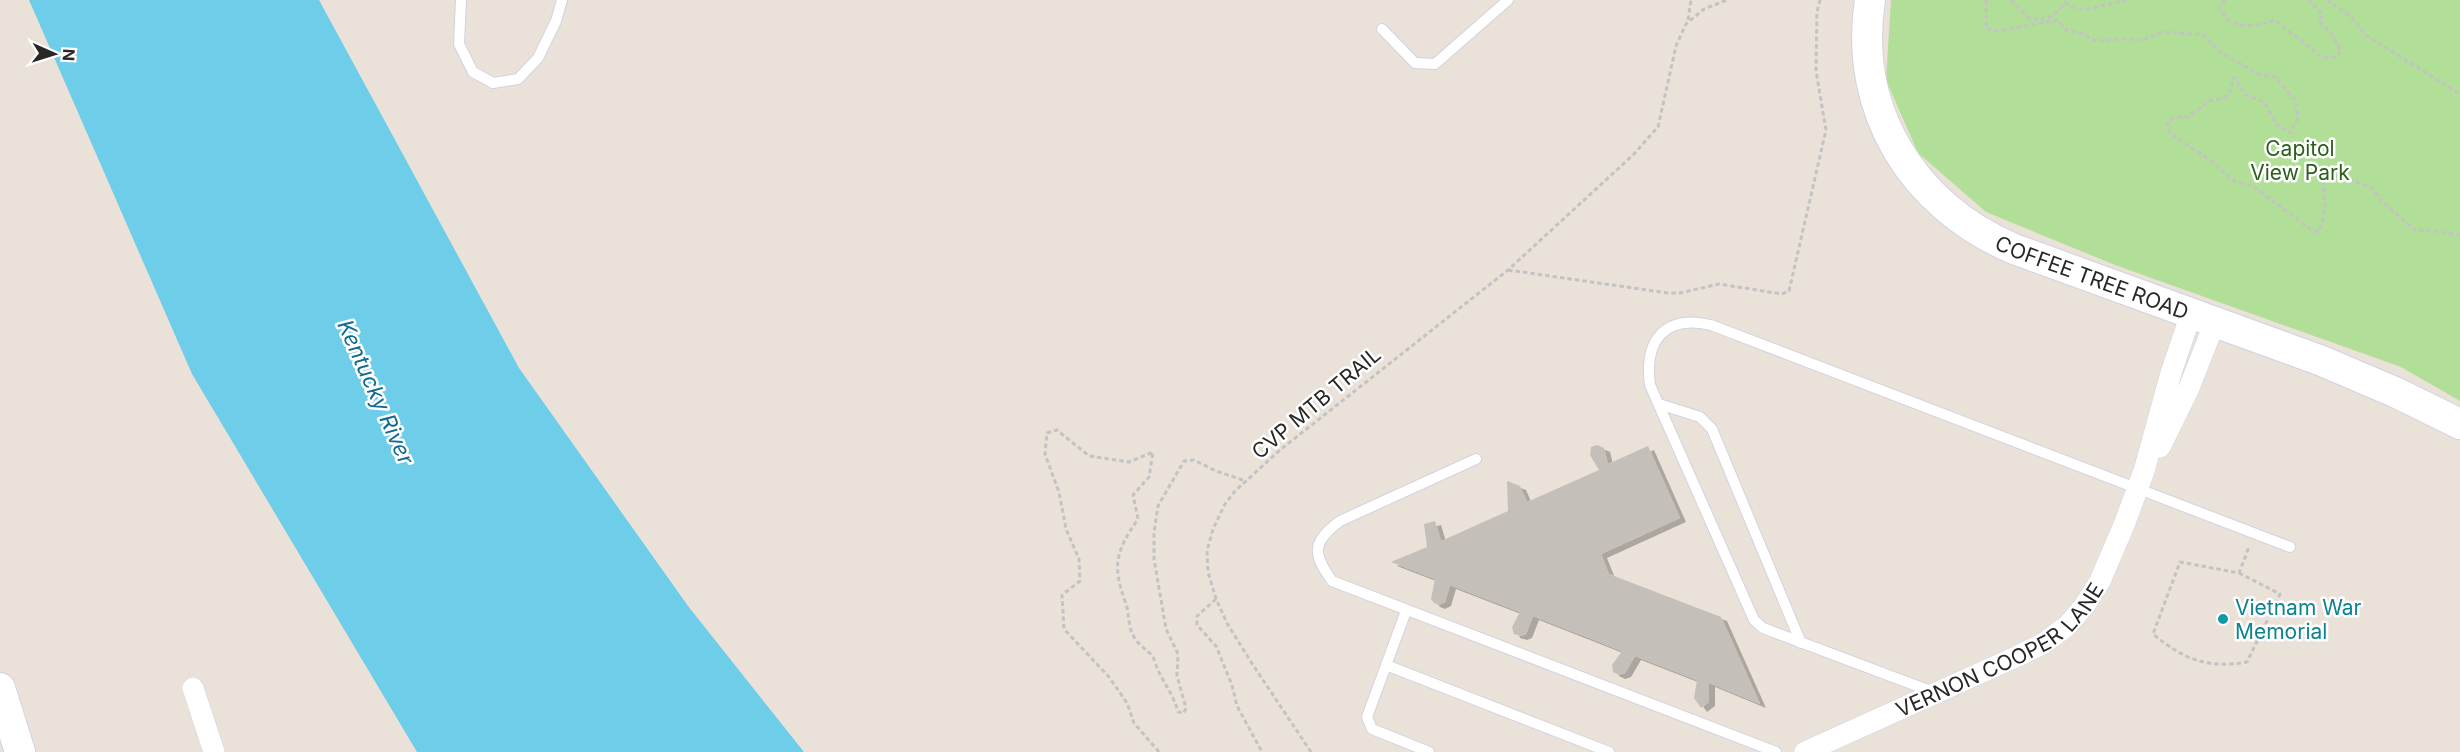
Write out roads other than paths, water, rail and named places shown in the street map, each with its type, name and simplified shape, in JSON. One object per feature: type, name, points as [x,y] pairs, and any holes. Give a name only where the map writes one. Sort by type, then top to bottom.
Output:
[{"type":"street","name":"COFFEE TREE ROAD","points":[[1870,0],[1868,52],[1872,86],[1878,108],[1896,149],[1913,174],[1939,203],[1970,226],[2004,245],[2358,376],[2460,424]]},
{"type":"street","name":"VERNON COOPER LANE","points":[[1805,752],[2018,656],[2044,643],[2067,626],[2085,605],[2100,581],[2137,490],[2171,373],[2203,318]]},
{"type":"street","points":[[193,687],[214,752]]},
{"type":"street","points":[[0,688],[20,752]]},
{"type":"lane","points":[[461,0],[459,44],[473,72],[493,83],[518,79],[538,58],[556,21],[562,0]]},
{"type":"lane","points":[[1382,29],[1415,63],[1435,64],[1508,0]]},
{"type":"lane","points":[[1936,693],[1763,628],[1754,620],[1650,385],[1648,365],[1653,345],[1664,330],[1679,323],[1694,321],[1711,325],[2290,547]]},
{"type":"lane","points":[[1659,404],[1700,417],[1712,429],[1801,643]]},
{"type":"lane","points":[[1476,459],[1340,520],[1323,534],[1317,551],[1322,567],[1332,581],[1776,752]]},
{"type":"lane","points":[[1406,611],[1367,717],[1372,729],[1429,752]]},
{"type":"lane","points":[[1386,665],[1609,752]]},
{"type":"water","name":"Kentucky River","points":[[29,0],[319,0],[519,368],[688,606],[804,752],[417,752],[192,374]]},
{"type":"place","name":"Vietnam War Memorial","points":[[2223,619]]},
{"type":"park label","name":"Capitol View Park","points":[[2300,160]]}]
